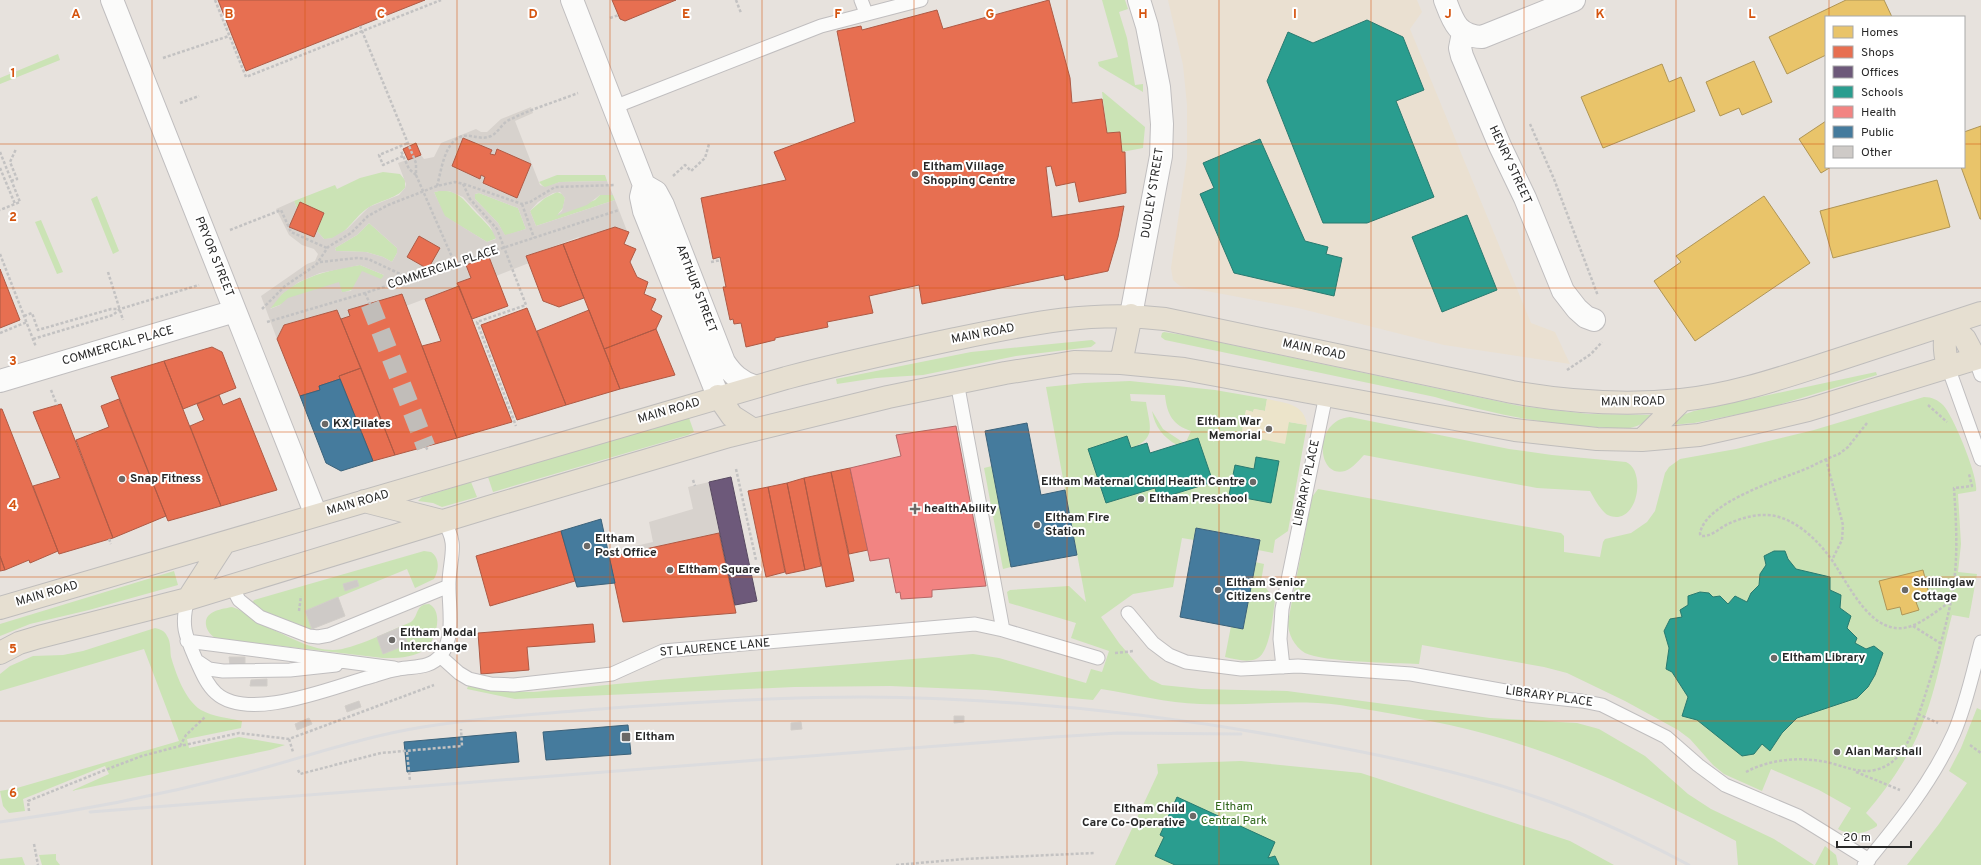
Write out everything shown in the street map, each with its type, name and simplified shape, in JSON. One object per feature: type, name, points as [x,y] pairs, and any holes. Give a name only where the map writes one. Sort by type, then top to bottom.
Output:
[{"type":"main road","name":"MAIN ROAD","points":[[0,608],[754,386],[880,355],[1020,326],[1078,317],[1131,315],[1165,319],[1456,381],[1547,398],[1600,403],[1632,403],[1682,400],[1738,389],[1794,373],[1981,313]]},
{"type":"main road","points":[[1122,363],[1131,315]]},
{"type":"main road","points":[[0,653],[19,643],[39,637],[188,599],[443,521],[754,430],[843,407],[957,382],[1074,362],[1122,363],[1184,369],[1326,396],[1554,435],[1597,439],[1642,440],[1700,435],[1766,420],[1808,410],[1948,366],[1979,363],[1965,339],[1949,324],[1945,333],[1944,344],[1948,366]]},
{"type":"main road","points":[[718,396],[732,416],[754,430]]},
{"type":"main road","points":[[1642,440],[1682,400]]},
{"type":"main road","points":[[364,501],[443,521]]},
{"type":"main road","points":[[188,599],[224,543]]},
{"type":"street","name":"PRYOR STREET","points":[[112,0],[316,515]]},
{"type":"street","name":"ARTHUR STREET","points":[[572,0],[644,185],[641,197],[644,211],[718,396]]},
{"type":"street","name":"DUDLEY STREET","points":[[1131,315],[1158,177],[1162,141],[1159,87],[1147,26],[1139,0]]},
{"type":"street","points":[[1445,0],[1453,20],[1463,33],[1472,37],[1482,37],[1574,0]]},
{"type":"street","name":"HENRY STREET","points":[[1463,33],[1460,48],[1462,56],[1500,146],[1526,198],[1563,291],[1577,309],[1594,320]]},
{"type":"street","name":"ARTHUR STREET","points":[[644,185],[656,192],[663,205],[724,362],[735,377],[744,383],[754,386]]},
{"type":"street","name":"COMMERCIAL PLACE","points":[[0,381],[235,311]]},
{"type":"lane","points":[[861,0],[866,13]]},
{"type":"lane","points":[[614,107],[821,26],[866,13],[921,0]]},
{"type":"lane","points":[[1948,366],[1981,459]]},
{"type":"lane","points":[[957,382],[1004,630]]},
{"type":"lane","name":"LIBRARY PLACE","points":[[1283,667],[1280,639],[1282,608],[1326,396]]},
{"type":"lane","points":[[188,599],[184,622],[187,641],[197,662],[208,682],[220,696],[238,702],[267,704],[286,702],[399,669],[420,667],[429,664],[440,656],[445,648],[449,632],[449,586],[453,544],[450,533],[443,521]]},
{"type":"lane","points":[[231,585],[239,600],[250,611],[296,632],[313,637],[329,635],[449,586]]},
{"type":"lane","name":"LIBRARY PLACE","points":[[1128,613],[1153,643],[1169,655],[1186,662],[1230,668],[1298,666],[1411,674],[1528,695],[1582,701],[1602,705],[1666,737],[1698,765],[1725,785],[1798,816],[1867,862]]},
{"type":"lane","name":"ST LAURENCE LANE","points":[[440,656],[459,673],[469,679],[490,684],[514,685],[612,674],[663,651],[976,624],[1004,630],[1098,658]]},
{"type":"lane","points":[[187,641],[399,669]]},
{"type":"lane","points":[[1867,862],[1915,801],[1932,776],[1954,732],[1981,642]]},
{"type":"lane","points":[[197,662],[209,669],[223,671],[290,670],[358,663]]},
{"type":"path","points":[[215,0],[246,77],[441,0]]},
{"type":"path","points":[[736,0],[741,13]]},
{"type":"path","points":[[610,18],[619,15]]},
{"type":"path","points":[[360,26],[416,163],[416,175],[455,264]]},
{"type":"path","points":[[163,58],[229,36]]},
{"type":"path","points":[[436,186],[446,154],[450,145],[457,138],[465,135],[482,137],[490,136],[510,120],[578,93]]},
{"type":"path","points":[[180,103],[199,96]]},
{"type":"path","points":[[403,156],[383,165],[379,155],[408,143]]},
{"type":"path","points":[[675,174],[685,165],[691,171],[705,158],[709,144]]},
{"type":"path","points":[[11,181],[17,179],[10,162],[16,149]]},
{"type":"path","points":[[401,151],[409,168],[416,175]]},
{"type":"path","points":[[0,152],[20,202],[0,210]]},
{"type":"path","points":[[0,168],[15,204]]},
{"type":"path","points":[[320,262],[327,248],[351,232],[374,212],[436,186],[451,183],[463,184],[522,204],[530,202],[555,187],[614,185]]},
{"type":"path","points":[[463,184],[470,199],[497,229],[526,305],[477,322],[516,426]]},
{"type":"path","points":[[522,204],[534,238]]},
{"type":"path","points":[[230,230],[281,210],[291,232],[327,248]]},
{"type":"path","name":"COMMERCIAL PLACE","points":[[267,322],[365,293],[619,211]]},
{"type":"path","points":[[0,254],[33,338],[113,315],[120,309]]},
{"type":"path","points":[[262,309],[285,286],[320,262],[357,258],[368,259],[410,278]]},
{"type":"path","points":[[707,263],[721,260]]},
{"type":"path","points":[[108,272],[122,316]]},
{"type":"path","points":[[24,316],[32,313],[38,330],[111,308],[120,309],[198,285]]},
{"type":"path","points":[[365,293],[370,304]]},
{"type":"path","points":[[0,333],[27,322]]},
{"type":"path","points":[[51,390],[57,405]]},
{"type":"path","points":[[1928,405],[1948,423]]},
{"type":"path","points":[[1868,423],[1848,447],[1839,454],[1744,493],[1727,502],[1715,511],[1705,524],[1700,534],[1701,536],[1708,535],[1728,524],[1746,518],[1762,515],[1780,518],[1800,528],[1818,543],[1832,560],[1868,613],[1876,620],[1889,625],[1901,627],[1913,625],[1950,602]]},
{"type":"path","points":[[426,447],[428,452]]},
{"type":"path","points":[[1826,459],[1843,525],[1842,540],[1832,560]]},
{"type":"path","points":[[736,468],[756,560]]},
{"type":"path","points":[[1852,770],[1866,771],[1884,767],[1892,763],[1903,750],[1912,733],[1940,643],[1950,602],[1954,582],[1956,534],[1954,488],[1972,486],[1968,469]]},
{"type":"path","points":[[693,480],[695,486]]},
{"type":"path","points":[[109,539],[111,544]]},
{"type":"path","points":[[298,618],[301,596]]},
{"type":"path","points":[[1913,625],[1940,643]]},
{"type":"path","points":[[1098,658],[1112,653],[1133,651],[1153,643]]},
{"type":"path","points":[[29,810],[28,801],[120,764],[180,746],[239,733],[289,740],[434,685]]},
{"type":"path","points":[[180,746],[186,735],[205,717]]},
{"type":"path","points":[[298,770],[300,774],[381,753],[407,752],[462,746],[461,729]]},
{"type":"path","points":[[289,740],[292,752]]},
{"type":"path","points":[[407,752],[410,781]]},
{"type":"path","points":[[1725,785],[1755,767],[1777,761],[1798,759],[1833,763],[1893,786],[1915,801]]},
{"type":"path","points":[[34,844],[38,865]]},
{"type":"path","points":[[896,865],[964,859],[1094,853]]},
{"type":"shaded area","points":[[1168,0],[1417,0],[1422,12],[1410,29],[1531,323],[1555,332],[1570,364],[1444,345],[1298,308],[1180,286],[1173,280],[1171,268],[1187,158],[1187,105],[1183,65]]},
{"type":"shaded area","points":[[531,107],[533,113],[515,121],[540,185],[545,187],[560,182],[607,181],[613,195],[600,195],[587,205],[556,216],[562,211],[565,198],[560,192],[553,193],[538,202],[530,211],[536,226],[615,200],[627,231],[615,227],[580,239],[579,237],[527,256],[529,263],[496,276],[471,278],[457,283],[459,286],[406,306],[401,295],[348,310],[350,316],[341,319],[337,310],[284,325],[277,339],[261,296],[307,264],[315,261],[318,254],[314,249],[302,245],[289,235],[276,209],[294,201],[297,209],[289,227],[314,237],[317,231],[324,239],[332,238],[347,229],[369,207],[399,195],[405,188],[406,184],[398,163],[421,155],[424,159],[434,157],[441,143],[476,129],[481,132],[487,132],[501,119]],"holes":[[[463,138],[492,150],[490,154],[495,155],[498,149],[531,164],[517,198],[483,184],[485,177],[481,175],[480,178],[452,166]],[[449,191],[463,197],[490,226],[496,239],[487,242],[445,216],[434,192]],[[479,193],[518,208],[526,229],[505,235],[498,223],[475,199],[475,194]],[[369,223],[397,248],[397,253],[392,262],[383,257],[366,252],[336,251],[335,248],[357,235]],[[419,236],[440,248],[428,269],[407,257]],[[360,265],[384,275],[381,279],[362,271],[351,291],[342,292],[339,282],[288,298],[280,305],[270,309],[282,294],[299,282],[320,273]]]},
{"type":"shaded area","points":[[709,482],[719,533],[609,557],[608,552],[653,542],[649,522],[693,509],[688,487]]},
{"type":"green space","points":[[1102,0],[1125,0],[1128,9],[1119,12],[1127,38],[1135,85],[1143,84],[1143,92],[1099,66],[1098,62],[1118,57]]},
{"type":"green space","points":[[58,54],[60,60],[0,84],[0,78]]},
{"type":"green space","points":[[1102,92],[1145,127],[1143,148],[1122,152],[1120,132],[1107,133]]},
{"type":"green space","points":[[383,172],[400,174],[405,180],[405,188],[391,198],[375,204],[365,210],[347,229],[337,236],[324,239],[317,231],[324,213],[300,203],[297,209],[294,201],[335,185],[337,189],[360,178]]},
{"type":"green space","points":[[557,175],[605,175],[607,181],[560,182],[545,188],[539,182]]},
{"type":"green space","points":[[434,192],[452,192],[462,198],[489,226],[497,238],[487,242],[444,216]]},
{"type":"green space","points":[[557,192],[562,194],[565,198],[563,208],[558,214],[595,200],[600,195],[613,195],[615,200],[536,226],[530,211],[545,198]]},
{"type":"green space","points":[[479,193],[518,208],[526,229],[505,236],[498,223],[475,199],[475,194]]},
{"type":"green space","points":[[97,196],[119,251],[113,254],[91,199]]},
{"type":"green space","points":[[41,220],[63,272],[57,274],[35,222]]},
{"type":"green space","points":[[369,223],[397,248],[397,253],[392,262],[383,257],[366,252],[336,251],[335,248],[357,235]]},
{"type":"green space","points":[[360,265],[384,275],[382,280],[342,293],[338,283],[269,309],[277,299],[297,283],[322,273]]},
{"type":"green space","points":[[1164,332],[1190,336],[1520,406],[1589,414],[1654,415],[1637,426],[1622,429],[1576,426],[1515,417],[1435,397],[1165,340],[1161,337],[1162,333]]},
{"type":"green space","points":[[1092,340],[1096,343],[1091,347],[1016,356],[923,375],[876,378],[837,384],[836,379],[971,352]]},
{"type":"green space","points":[[1876,372],[1877,375],[1765,409],[1694,423],[1670,425],[1671,419],[1694,411]]},
{"type":"green space","points":[[1130,381],[1215,390],[1267,399],[1265,411],[1254,409],[1253,412],[1246,410],[1242,435],[1289,422],[1307,425],[1288,531],[1275,540],[1273,553],[1258,550],[1259,539],[1196,528],[1194,540],[1182,538],[1173,587],[1133,594],[1101,617],[1119,643],[1150,679],[1162,685],[1201,689],[1287,691],[1490,718],[1577,723],[1599,729],[1645,756],[1688,794],[1711,809],[1774,839],[1814,865],[1738,865],[1736,841],[1645,795],[1583,767],[1519,744],[1468,729],[1340,705],[1322,703],[1188,703],[1101,689],[1093,700],[986,690],[890,686],[794,687],[515,699],[467,689],[468,686],[498,691],[534,692],[658,680],[973,654],[999,658],[1086,683],[1091,669],[1102,672],[1109,651],[1071,638],[1076,623],[1009,603],[1007,592],[1010,590],[1069,586],[1086,602],[1046,387],[1084,383]],"holes":[[[1130,394],[1165,395],[1169,414],[1180,426],[1191,431],[1186,442],[1198,438],[1212,482],[1158,499],[1155,488],[1106,503],[1089,449],[1127,436],[1131,448],[1140,444],[1145,440],[1150,430],[1146,402],[1131,401]]]},
{"type":"green space","points":[[1924,397],[1937,400],[1947,411],[1959,433],[1974,473],[1976,491],[1958,494],[1961,544],[1958,572],[1977,574],[1969,618],[1952,615],[1932,696],[1921,728],[1898,771],[1866,813],[1877,824],[1877,826],[1868,831],[1848,833],[1838,829],[1851,808],[1819,790],[1771,769],[1762,791],[1724,774],[1713,765],[1690,739],[1678,730],[1625,701],[1567,673],[1544,667],[1422,645],[1419,664],[1360,662],[1327,658],[1305,653],[1298,647],[1290,635],[1288,622],[1312,497],[1318,489],[1561,533],[1564,536],[1564,552],[1600,557],[1605,539],[1631,533],[1647,522],[1655,511],[1665,473],[1669,467],[1680,459],[1736,449],[1814,430]]},
{"type":"green space","points":[[1152,411],[1163,429],[1184,443],[1177,445],[1160,431],[1153,417]]},
{"type":"green space","points":[[1350,417],[1509,449],[1552,455],[1626,462],[1632,466],[1635,473],[1637,491],[1635,500],[1631,508],[1625,514],[1618,517],[1607,514],[1602,510],[1590,491],[1537,488],[1364,455],[1348,470],[1335,471],[1328,466],[1324,458],[1323,448],[1325,438],[1330,428],[1338,421]]},
{"type":"green space","points":[[689,418],[694,432],[688,435],[493,492],[488,477]]},
{"type":"green space","points":[[992,466],[1011,567],[1003,569],[984,468]]},
{"type":"green space","points":[[471,482],[477,497],[442,507],[433,503],[418,501],[422,497]]},
{"type":"green space","points":[[424,551],[431,552],[436,557],[438,568],[434,579],[415,588],[407,569],[305,611],[312,629],[310,630],[260,611],[252,603],[254,600]]},
{"type":"green space","points":[[1255,562],[1264,564],[1260,587],[1266,588],[1275,600],[1272,624],[1268,642],[1261,656],[1252,660],[1237,660],[1225,657],[1231,626],[1243,629]]},
{"type":"green space","points":[[174,571],[178,585],[89,610],[30,624],[0,636],[0,624]]},
{"type":"green space","points":[[429,604],[434,608],[437,621],[431,642],[423,651],[398,658],[383,658],[215,638],[209,633],[206,625],[206,620],[211,614],[219,610],[232,607],[246,613],[269,628],[300,642],[316,648],[333,650],[351,647],[411,622],[421,606]]},
{"type":"green space","points":[[155,628],[166,634],[170,643],[171,657],[178,679],[195,706],[211,714],[242,721],[241,728],[187,739],[189,748],[239,737],[285,745],[270,750],[71,791],[109,774],[105,766],[23,799],[25,811],[9,813],[3,806],[0,791],[17,788],[179,741],[144,649],[0,691],[0,674],[10,666],[33,656],[63,655],[83,651]]},
{"type":"green space","points":[[1977,708],[1981,710],[1981,865],[1907,865],[1939,824],[1967,783],[1949,771],[1961,748]]},
{"type":"green space","name":"Eltham Central Park","points":[[1241,761],[1361,773],[1570,841],[1614,865],[1115,865],[1158,773],[1157,764]]},
{"type":"green space","points":[[1825,846],[1836,855],[1838,865],[1815,865]]},
{"type":"green space","points":[[56,854],[56,860],[60,865],[42,865],[39,855]]},
{"type":"green space","points":[[22,857],[25,865],[0,865],[0,859]]},
{"type":"sand","points":[[1267,399],[1293,405],[1302,412],[1305,418],[1307,425],[1289,422],[1285,444],[1241,435],[1246,410],[1253,412],[1254,409],[1265,411]]},
{"type":"building: Homes","points":[[1846,0],[1884,0],[1892,16],[1825,16],[1825,55],[1787,74],[1769,37]]},
{"type":"building: Homes","points":[[1754,61],[1772,102],[1742,115],[1739,108],[1720,116],[1706,82]]},
{"type":"building: Homes","points":[[1662,64],[1669,82],[1681,77],[1695,111],[1603,148],[1581,97]]},
{"type":"building: Homes","points":[[1825,122],[1825,168],[1829,168],[1821,173],[1799,139]]},
{"type":"building: Homes","points":[[1981,126],[1981,219],[1961,168],[1965,168],[1965,132]]},
{"type":"building: Homes","points":[[1937,180],[1950,227],[1833,258],[1820,211]]},
{"type":"building: Homes","points":[[1764,196],[1810,263],[1695,341],[1654,281],[1681,262],[1676,256]]},
{"type":"building: Homes","name":"Shillinglaw Cottage","points":[[1923,570],[1930,598],[1916,602],[1919,610],[1902,615],[1900,607],[1887,610],[1879,581]]},
{"type":"building: Shops","points":[[218,0],[425,0],[246,71]]},
{"type":"building: Shops","points":[[612,0],[676,0],[625,21],[620,19]]},
{"type":"building: Shops","name":"Eltham Village Shopping Centre","points":[[1049,0],[1070,78],[1072,103],[1102,99],[1107,133],[1120,132],[1122,152],[1125,152],[1126,193],[1079,202],[1075,182],[1056,186],[1051,166],[1046,167],[1052,217],[1124,206],[1118,237],[1108,271],[1065,280],[1064,275],[922,304],[919,285],[869,296],[873,313],[827,322],[828,327],[775,338],[775,340],[746,347],[741,323],[734,324],[733,319],[730,320],[723,287],[726,287],[720,257],[713,259],[701,198],[786,180],[774,152],[855,122],[837,31],[861,26],[862,30],[937,10],[943,29]]},
{"type":"building: Shops","points":[[463,138],[492,150],[490,154],[495,155],[497,149],[531,164],[517,198],[483,183],[485,177],[481,175],[480,179],[452,166]]},
{"type":"building: Shops","points":[[416,143],[421,155],[408,160],[403,149]]},
{"type":"building: Shops","points":[[300,202],[324,213],[314,237],[289,227]]},
{"type":"building: Shops","points":[[615,227],[629,232],[624,244],[636,249],[630,262],[637,277],[648,282],[644,294],[656,299],[651,310],[662,316],[656,329],[604,349],[563,244]]},
{"type":"building: Shops","points":[[419,236],[440,248],[428,269],[407,257]]},
{"type":"building: Shops","points":[[563,244],[584,298],[559,307],[543,301],[526,256]]},
{"type":"building: Shops","points":[[489,257],[508,306],[472,319],[457,283],[471,278],[466,265]]},
{"type":"building: Shops","points":[[0,269],[20,320],[0,328]]},
{"type":"building: Shops","points":[[459,286],[512,422],[457,438],[422,346],[441,341],[425,299]]},
{"type":"building: Shops","points":[[402,294],[457,438],[395,455],[341,319],[350,316],[348,310]]},
{"type":"building: Shops","points":[[527,308],[566,405],[517,420],[481,325]]},
{"type":"building: Shops","points":[[337,310],[361,368],[339,376],[340,379],[319,386],[320,390],[300,396],[277,339],[284,325]]},
{"type":"building: Shops","points":[[589,310],[620,389],[566,405],[537,331]]},
{"type":"building: Shops","points":[[656,329],[675,375],[620,389],[604,349]]},
{"type":"building: Shops","points":[[212,347],[222,352],[236,388],[183,409],[164,361]]},
{"type":"building: Shops","points":[[164,361],[221,506],[168,521],[111,377]]},
{"type":"building: Shops","points":[[361,368],[395,455],[373,461],[339,376]]},
{"type":"building: Shops","points":[[219,395],[223,405],[240,398],[277,490],[221,506],[190,426],[204,420],[197,404]]},
{"type":"building: Shops","points":[[119,399],[166,516],[113,538],[76,440],[109,427],[101,406]]},
{"type":"building: Shops","points":[[61,404],[113,538],[59,554],[33,486],[60,478],[33,412]]},
{"type":"building: Shops","points":[[0,409],[2,409],[58,551],[30,563],[29,560],[5,570],[0,556]]},
{"type":"building: Shops","points":[[850,468],[868,550],[849,554],[831,472]]},
{"type":"building: Shops","points":[[831,472],[854,581],[826,587],[804,478]]},
{"type":"building: Shops","points":[[804,478],[821,566],[805,570],[787,483]]},
{"type":"building: Shops","points":[[787,483],[805,570],[786,574],[768,487]]},
{"type":"building: Shops","points":[[768,487],[785,572],[766,577],[748,491]]},
{"type":"building: Shops","points":[[561,531],[575,581],[490,606],[476,556]]},
{"type":"building: Shops","name":"Eltham Square","points":[[719,533],[736,613],[623,622],[609,557]]},
{"type":"building: Shops","points":[[0,556],[5,570],[0,571]]},
{"type":"building: Shops","points":[[593,624],[595,642],[527,647],[529,670],[481,674],[478,633]]},
{"type":"building: Offices","points":[[731,477],[757,601],[735,605],[709,482]]},
{"type":"building: Schools","points":[[1367,20],[1403,37],[1424,90],[1396,101],[1434,197],[1367,223],[1323,223],[1267,81],[1288,32],[1313,43]]},
{"type":"building: Schools","points":[[1260,139],[1305,241],[1328,247],[1326,254],[1342,258],[1334,296],[1234,273],[1200,194],[1214,188],[1203,163]]},
{"type":"building: Schools","points":[[1467,215],[1497,290],[1442,312],[1412,237]]},
{"type":"building: Schools","points":[[1127,436],[1131,448],[1147,443],[1150,453],[1198,438],[1213,482],[1158,499],[1155,488],[1106,503],[1088,449]]},
{"type":"building: Schools","name":"Eltham Maternal Child Health Centre","points":[[1256,457],[1279,461],[1271,503],[1229,495],[1235,465],[1254,469]]},
{"type":"building: Schools","name":"Eltham Library","points":[[1774,551],[1785,551],[1788,559],[1796,569],[1830,577],[1830,590],[1841,595],[1840,608],[1851,616],[1847,628],[1857,638],[1855,643],[1866,649],[1874,646],[1883,653],[1875,675],[1868,687],[1857,698],[1797,718],[1782,733],[1770,751],[1762,744],[1754,754],[1742,756],[1697,720],[1682,716],[1688,697],[1672,672],[1666,669],[1669,648],[1664,631],[1670,619],[1682,617],[1680,610],[1688,605],[1688,596],[1700,592],[1709,593],[1713,597],[1720,596],[1728,604],[1735,596],[1747,602],[1751,593],[1759,585],[1760,574],[1766,565],[1764,556]]},
{"type":"building: Schools","name":"Eltham Child Care Co-Operative","points":[[1177,797],[1275,842],[1268,858],[1275,856],[1279,865],[1175,865],[1155,856],[1164,837],[1160,835]]},
{"type":"building: Health","name":"healthAbility","points":[[956,426],[986,586],[932,590],[932,597],[901,599],[900,592],[896,593],[889,558],[870,561],[850,468],[901,456],[896,435]]},
{"type":"building: Public","points":[[340,379],[373,461],[341,471],[326,463],[300,396],[320,390],[319,386]]},
{"type":"building: Public","name":"Eltham Fire Station","points":[[1027,423],[1041,495],[1065,490],[1077,555],[1011,567],[985,431]]},
{"type":"building: Public","points":[[601,519],[615,583],[577,587],[561,531]]},
{"type":"building: Public","name":"Eltham Senior Citizens Centre","points":[[1196,528],[1260,540],[1243,629],[1180,617]]},
{"type":"building: Public","points":[[628,725],[631,754],[546,760],[543,732]]},
{"type":"building: Public","points":[[516,732],[519,762],[407,772],[404,742]]},
{"type":"building: Other","points":[[357,580],[359,586],[345,591],[343,584]]},
{"type":"building: Other","points":[[338,597],[345,616],[312,629],[305,611]]},
{"type":"building: Other","name":"Eltham Modal Interchange","points":[[401,627],[408,644],[383,654],[377,637]]},
{"type":"building: Other","points":[[229,657],[245,657],[245,664],[230,665]]},
{"type":"building: Other","points":[[267,679],[267,686],[250,686],[251,680]]},
{"type":"building: Other","points":[[359,701],[361,707],[347,712],[345,706]]},
{"type":"building: Other","points":[[954,716],[964,716],[964,722],[954,723]]},
{"type":"building: Other","points":[[309,718],[312,724],[297,730],[295,724]]},
{"type":"building: Other","points":[[801,722],[802,729],[791,730],[791,723]]},
{"type":"tunnel","points":[[370,304],[426,447]]},
{"type":"railway","points":[[0,822],[90,808],[179,789],[261,769],[376,736],[423,727],[493,718],[706,702],[832,697],[919,698],[1032,704],[1088,709],[1200,723],[1339,747],[1449,771],[1503,786],[1551,802],[1611,827],[1689,865]]},
{"type":"railway","points":[[90,812],[1054,737],[1118,733],[1241,734]]},
{"type":"place","name":"Eltham Village Shopping Centre","points":[[915,174]]},
{"type":"place","name":"KX Pilates","points":[[325,424]]},
{"type":"place","name":"Eltham War Memorial","points":[[1269,429]]},
{"type":"place","name":"Snap Fitness","points":[[122,479]]},
{"type":"place","name":"Eltham Maternal Child Health Centre","points":[[1253,482]]},
{"type":"place","name":"Eltham Preschool","points":[[1141,499]]},
{"type":"place","name":"healthAbility","points":[[915,509]]},
{"type":"place","name":"Eltham Fire Station","points":[[1037,525]]},
{"type":"place","name":"Eltham Post Office","points":[[587,546]]},
{"type":"place","name":"Eltham Square","points":[[670,570]]},
{"type":"place","name":"Eltham Senior Citizens Centre","points":[[1218,590]]},
{"type":"place","name":"Shillinglaw Cottage","points":[[1905,590]]},
{"type":"place","name":"Eltham Modal Interchange","points":[[392,640]]},
{"type":"place","name":"Eltham Library","points":[[1774,658]]},
{"type":"place","name":"Eltham","points":[[626,737]]},
{"type":"place","name":"Alan Marshall","points":[[1837,752]]},
{"type":"place","name":"Eltham Child Care Co-Operative","points":[[1193,816]]}]
